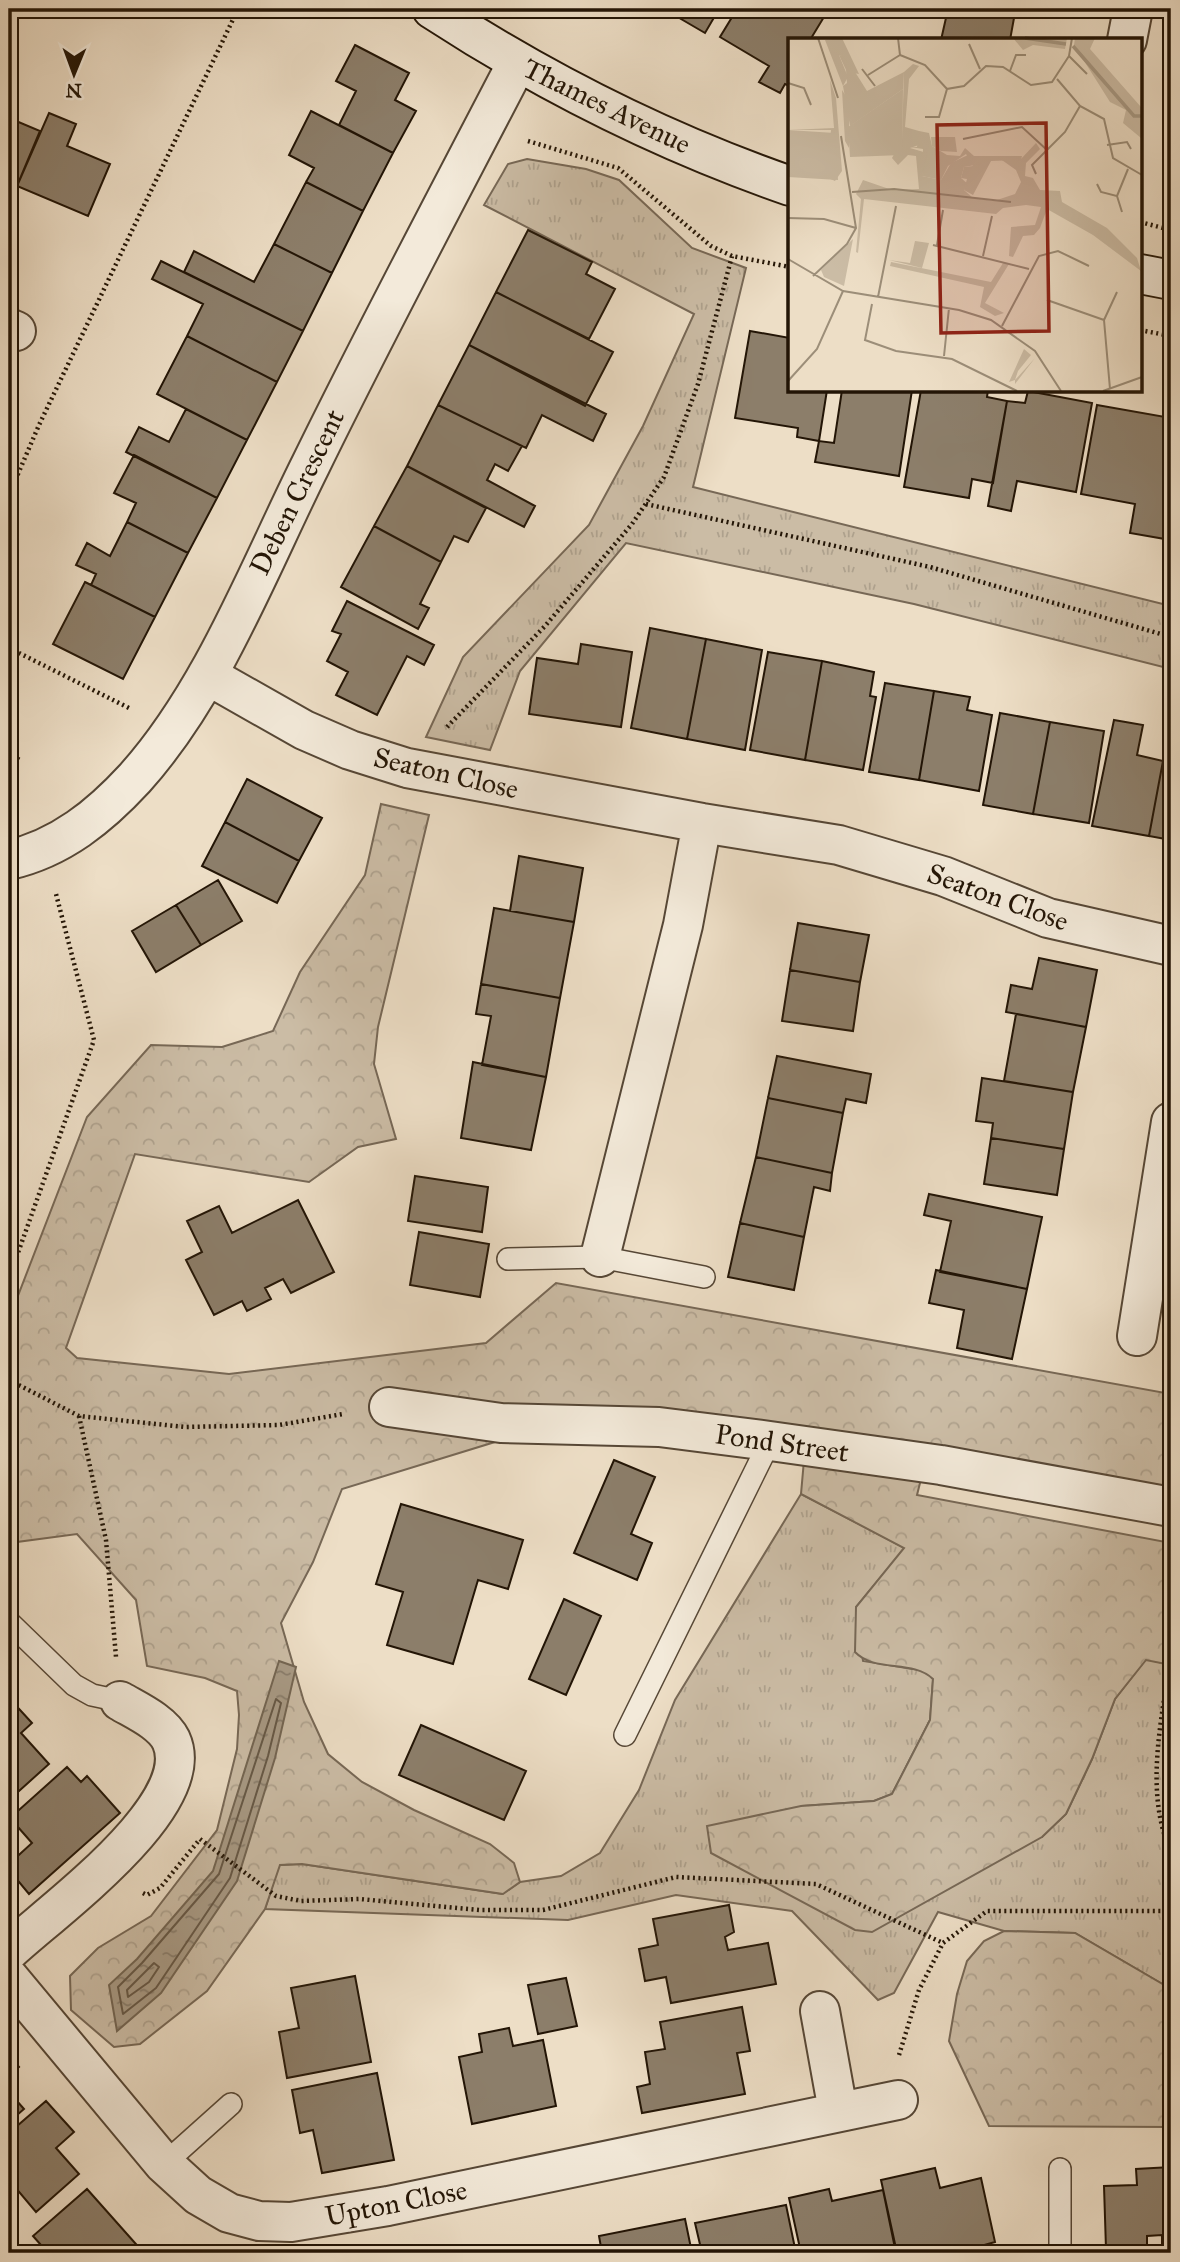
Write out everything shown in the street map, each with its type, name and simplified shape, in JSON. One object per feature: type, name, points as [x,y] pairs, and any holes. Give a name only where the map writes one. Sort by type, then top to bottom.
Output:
[{"type":"street","name":"Thames Avenue","points":[[432,9],[517,63],[635,125],[788,185]]},
{"type":"street","points":[[1127,38],[1133,9]]},
{"type":"street","name":"Deben Crescent","points":[[26,854],[97,817],[137,776],[172,730],[207,675],[328,427],[517,63]]},
{"type":"street","points":[[1142,274],[1171,280]]},
{"type":"street","name":"Seaton Close","points":[[207,675],[304,730],[350,750],[407,768],[702,823],[839,845],[932,873],[1048,918],[1171,946]]},
{"type":"street","points":[[600,1257],[684,925],[702,823]]},
{"type":"street","points":[[1137,1336],[1171,1122]]},
{"type":"street","name":"Pond Street","points":[[389,1407],[501,1423],[659,1427],[770,1441],[941,1465],[1171,1507]]},
{"type":"street","points":[[9,1951],[104,1870],[158,1806],[169,1783],[173,1761],[172,1741],[159,1725],[120,1701]]},
{"type":"street","name":"Upton Close","points":[[9,1978],[163,2164],[198,2195],[229,2213],[259,2221],[291,2222],[388,2206],[838,2110],[898,2100]]},
{"type":"street","points":[[820,2011],[838,2110]]},
{"type":"lane","points":[[508,1259],[600,1257],[705,1276]]},
{"type":"lane","points":[[625,1735],[770,1441]]},
{"type":"lane","points":[[9,1622],[74,1685],[92,1695],[120,1701]]},
{"type":"lane","points":[[163,2164],[231,2104]]},
{"type":"lane","points":[[1060,2169],[1060,2253]]},
{"type":"path","points":[[9,495],[39,425],[238,9]]},
{"type":"path","points":[[488,119],[533,144],[618,168],[711,246],[732,256],[788,267]]},
{"type":"path","points":[[1142,223],[1171,230]]},
{"type":"path","points":[[407,768],[545,626],[646,504],[664,477],[687,417],[732,256]]},
{"type":"path","points":[[1142,330],[1171,336]]},
{"type":"path","points":[[646,504],[930,567],[1171,637]]},
{"type":"path","points":[[9,648],[172,730]]},
{"type":"path","points":[[9,1278],[94,1040],[26,854]]},
{"type":"path","points":[[9,1380],[79,1416],[185,1427],[279,1425],[389,1407]]},
{"type":"path","points":[[79,1416],[106,1540],[120,1701]]},
{"type":"path","points":[[1171,1652],[1161,1732],[1157,1805],[1171,1852]]},
{"type":"path","points":[[211,1847],[276,1896],[301,1901],[360,1899],[479,1910],[543,1910],[676,1877],[816,1884],[943,1943]]},
{"type":"path","points":[[898,2100],[899,2046],[919,1990],[943,1943],[987,1910],[1171,1911]]},
{"type":"green space","points":[[527,159],[586,169],[619,180],[692,248],[746,268],[693,487],[1171,606],[1171,669],[914,604],[626,543],[520,671],[490,750],[426,737],[463,657],[589,525],[643,426],[694,314],[484,205],[508,164]]},
{"type":"green space","points":[[381,804],[429,815],[378,1027],[374,1064],[396,1139],[358,1147],[309,1182],[135,1154],[66,1348],[77,1358],[229,1374],[486,1343],[556,1283],[1171,1394],[1171,1519],[921,1479],[917,1495],[1171,1543],[1171,1665],[1146,1660],[1115,1699],[1092,1759],[1066,1814],[1042,1837],[872,1932],[855,1930],[711,1853],[707,1826],[801,1806],[874,1801],[892,1794],[930,1720],[933,1679],[915,1669],[873,1662],[855,1652],[856,1607],[904,1548],[801,1494],[804,1460],[573,1418],[342,1489],[313,1562],[281,1623],[304,1702],[328,1754],[362,1782],[414,1810],[490,1844],[514,1863],[520,1882],[503,1894],[302,1864],[280,1865],[265,1909],[207,1991],[140,2044],[114,2047],[71,2010],[70,1976],[98,1948],[151,1916],[217,1830],[237,1749],[237,1691],[205,1678],[147,1666],[136,1600],[77,1534],[9,1543],[9,1319],[87,1117],[151,1045],[222,1047],[273,1031],[300,972],[365,875]]},
{"type":"green space","points":[[801,1494],[905,1548],[856,1607],[863,1661],[925,1671],[933,1679],[930,1720],[892,1794],[874,1801],[801,1806],[1042,1837],[1066,1814],[1092,1759],[1115,1699],[1146,1659],[1171,1665],[1171,1989],[1075,1933],[1004,1931],[938,1912],[894,1993],[878,2000],[792,1911],[676,1895],[568,1920],[265,1909],[279,1865],[302,1864],[502,1894],[520,1882],[561,1876],[600,1853],[639,1790],[675,1700]]},
{"type":"green space","points":[[1004,1931],[1075,1933],[1171,1989],[1171,2127],[989,2126],[949,2041],[957,1994],[967,1961],[984,1941]]},
{"type":"water","points":[[279,1661],[296,1667],[275,1758],[237,1881],[161,1993],[117,2031],[109,1985],[137,1959],[213,1871]]},
{"type":"building","points":[[664,9],[719,9],[705,33]]},
{"type":"building","points":[[737,9],[821,9],[827,12],[811,38],[788,38],[788,85],[785,84],[780,93],[759,82],[769,66],[720,37]]},
{"type":"building","points":[[948,9],[966,9],[1014,18],[1010,38],[941,38]]},
{"type":"building","points":[[355,45],[409,73],[395,100],[416,111],[393,153],[339,125],[356,91],[336,81]]},
{"type":"building","points":[[311,111],[393,153],[363,211],[306,182],[314,168],[289,155]]},
{"type":"building","points":[[49,113],[76,124],[67,146],[110,164],[88,216],[17,186]]},
{"type":"building","points":[[9,118],[40,131],[17,186],[9,182]]},
{"type":"building","points":[[306,182],[363,211],[332,273],[274,244]]},
{"type":"building","points":[[528,230],[592,262],[586,274],[615,289],[589,339],[496,292]]},
{"type":"building","points":[[274,244],[332,273],[303,331],[184,272],[194,251],[254,282]]},
{"type":"building","points":[[161,261],[303,331],[277,382],[187,336],[203,304],[152,279]]},
{"type":"building","points":[[496,292],[613,352],[585,406],[469,345]]},
{"type":"building","points":[[750,331],[788,338],[788,392],[827,392],[819,441],[797,437],[798,428],[735,418]]},
{"type":"building","points":[[187,336],[277,382],[247,440],[157,394]]},
{"type":"building","points":[[469,345],[606,414],[593,441],[542,415],[526,448],[438,405]]},
{"type":"building","points":[[842,392],[912,392],[899,476],[815,462],[819,441],[834,443]]},
{"type":"building","points":[[921,392],[988,392],[987,397],[1007,401],[993,483],[972,479],[969,498],[904,487]]},
{"type":"building","points":[[1028,392],[1033,392],[1092,403],[1076,492],[1017,481],[1011,511],[988,506],[1007,401],[1025,403]]},
{"type":"building","points":[[438,405],[522,446],[508,471],[495,464],[487,480],[535,506],[524,527],[407,466]]},
{"type":"building","points":[[1097,405],[1171,418],[1171,505],[1165,539],[1130,533],[1135,504],[1081,494]]},
{"type":"building","points":[[186,409],[247,440],[217,498],[126,452],[139,427],[169,442]]},
{"type":"building","points":[[134,455],[217,498],[188,553],[127,522],[136,503],[114,493]]},
{"type":"building","points":[[407,466],[486,508],[468,542],[454,536],[441,562],[374,526]]},
{"type":"building","points":[[1171,505],[1171,540],[1165,539]]},
{"type":"building","points":[[127,522],[188,553],[155,617],[91,585],[96,574],[76,565],[87,543],[110,556]]},
{"type":"building","points":[[374,526],[441,562],[420,604],[429,608],[418,629],[341,587]]},
{"type":"building","points":[[85,582],[155,617],[123,679],[53,644]]},
{"type":"building","points":[[347,601],[434,645],[424,665],[407,656],[377,715],[336,695],[348,672],[327,661],[341,634],[332,631]]},
{"type":"building","points":[[650,628],[706,639],[687,739],[631,728]]},
{"type":"building","points":[[706,639],[762,650],[745,750],[687,739]]},
{"type":"building","points":[[581,644],[632,652],[621,727],[529,714],[537,658],[578,664]]},
{"type":"building","points":[[768,652],[822,661],[805,760],[750,750]]},
{"type":"building","points":[[822,661],[874,672],[870,696],[876,697],[863,770],[805,760]]},
{"type":"building","points":[[885,683],[934,691],[919,780],[869,772]]},
{"type":"building","points":[[934,691],[970,697],[967,710],[992,715],[979,791],[919,780]]},
{"type":"building","points":[[1000,713],[1050,722],[1033,814],[983,805]]},
{"type":"building","points":[[1114,720],[1143,725],[1137,755],[1163,761],[1149,836],[1092,826]]},
{"type":"building","points":[[1050,722],[1104,731],[1089,823],[1033,814]]},
{"type":"building","points":[[9,752],[19,758],[9,776]]},
{"type":"building","points":[[1163,761],[1171,763],[1171,840],[1149,836]]},
{"type":"building","points":[[247,779],[322,818],[299,861],[225,822]]},
{"type":"building","points":[[225,822],[299,861],[277,903],[202,866]]},
{"type":"building","points":[[519,856],[583,868],[574,922],[510,911]]},
{"type":"building","points":[[218,880],[242,921],[201,945],[176,905]]},
{"type":"building","points":[[176,905],[201,945],[156,972],[132,931]]},
{"type":"building","points":[[494,908],[574,922],[560,998],[481,984]]},
{"type":"building","points":[[798,923],[869,935],[860,982],[790,970]]},
{"type":"building","points":[[1039,958],[1097,970],[1086,1027],[1006,1012],[1011,985],[1032,989]]},
{"type":"building","points":[[790,970],[860,982],[853,1031],[782,1021]]},
{"type":"building","points":[[481,984],[560,998],[546,1077],[482,1065],[491,1016],[476,1014]]},
{"type":"building","points":[[1016,1014],[1086,1027],[1073,1092],[1004,1081]]},
{"type":"building","points":[[777,1056],[871,1074],[866,1103],[846,1099],[843,1113],[768,1098]]},
{"type":"building","points":[[473,1062],[546,1077],[531,1150],[461,1138]]},
{"type":"building","points":[[982,1078],[1073,1092],[1064,1149],[991,1138],[993,1123],[976,1121]]},
{"type":"building","points":[[768,1098],[843,1113],[832,1173],[756,1157]]},
{"type":"building","points":[[991,1138],[1064,1149],[1057,1195],[984,1184]]},
{"type":"building","points":[[756,1157],[832,1173],[830,1191],[814,1187],[804,1237],[740,1223]]},
{"type":"building","points":[[415,1176],[488,1187],[482,1232],[408,1221]]},
{"type":"building","points":[[929,1194],[1042,1217],[1027,1289],[940,1272],[951,1221],[924,1215]]},
{"type":"building","points":[[298,1200],[334,1272],[291,1293],[283,1279],[265,1288],[271,1299],[247,1311],[242,1301],[214,1315],[186,1260],[202,1252],[187,1221],[219,1206],[232,1233]]},
{"type":"building","points":[[740,1223],[804,1237],[794,1290],[728,1277]]},
{"type":"building","points":[[419,1232],[489,1244],[480,1297],[410,1285]]},
{"type":"building","points":[[936,1270],[1027,1289],[1012,1359],[957,1348],[964,1310],[929,1303]]},
{"type":"building","points":[[614,1460],[655,1477],[631,1534],[652,1543],[637,1580],[574,1553]]},
{"type":"building","points":[[401,1504],[523,1540],[508,1589],[478,1580],[453,1664],[387,1645],[403,1592],[376,1584]]},
{"type":"building","points":[[564,1599],[601,1616],[566,1695],[529,1679]]},
{"type":"building","points":[[9,1698],[32,1723],[21,1733],[49,1764],[9,1800]]},
{"type":"building","points":[[421,1725],[526,1771],[504,1820],[399,1775]]},
{"type":"building","points":[[67,1767],[81,1782],[87,1776],[120,1813],[29,1894],[9,1870],[9,1864],[32,1843],[10,1818]]},
{"type":"building","points":[[729,1905],[734,1932],[725,1937],[728,1950],[768,1943],[776,1984],[671,2003],[666,1977],[645,1981],[639,1949],[658,1945],[653,1919]]},
{"type":"building","points":[[355,1976],[371,2062],[287,2078],[279,2032],[299,2028],[291,1988]]},
{"type":"building","points":[[566,1978],[577,2026],[538,2034],[528,1985]]},
{"type":"building","points":[[742,2007],[750,2051],[737,2053],[745,2094],[642,2113],[637,2087],[650,2084],[645,2052],[665,2049],[660,2022]]},
{"type":"building","points":[[509,2028],[513,2046],[543,2040],[556,2106],[472,2124],[459,2057],[482,2052],[479,2034]]},
{"type":"building","points":[[9,2056],[19,2067],[9,2076]]},
{"type":"building","points":[[377,2073],[394,2160],[322,2173],[313,2130],[300,2133],[292,2090]]},
{"type":"building","points":[[9,2092],[24,2109],[9,2122]]},
{"type":"building","points":[[46,2101],[74,2132],[56,2148],[79,2174],[36,2212],[9,2180],[9,2133]]},
{"type":"building","points":[[1171,2167],[1171,2251],[1162,2251],[1162,2235],[1147,2236],[1147,2248],[1106,2249],[1104,2186],[1137,2185],[1136,2169]]},
{"type":"building","points":[[935,2168],[940,2188],[981,2178],[995,2242],[956,2253],[897,2253],[881,2180]]},
{"type":"building","points":[[87,2189],[142,2253],[48,2253],[33,2236]]},
{"type":"building","points":[[829,2189],[832,2201],[883,2190],[896,2253],[801,2253],[789,2198]]},
{"type":"building","points":[[786,2205],[796,2253],[702,2253],[695,2223]]},
{"type":"building","points":[[685,2219],[692,2253],[602,2253],[599,2236]]},
{"type":"building","points":[[557,2247],[558,2253],[528,2253]]}]
